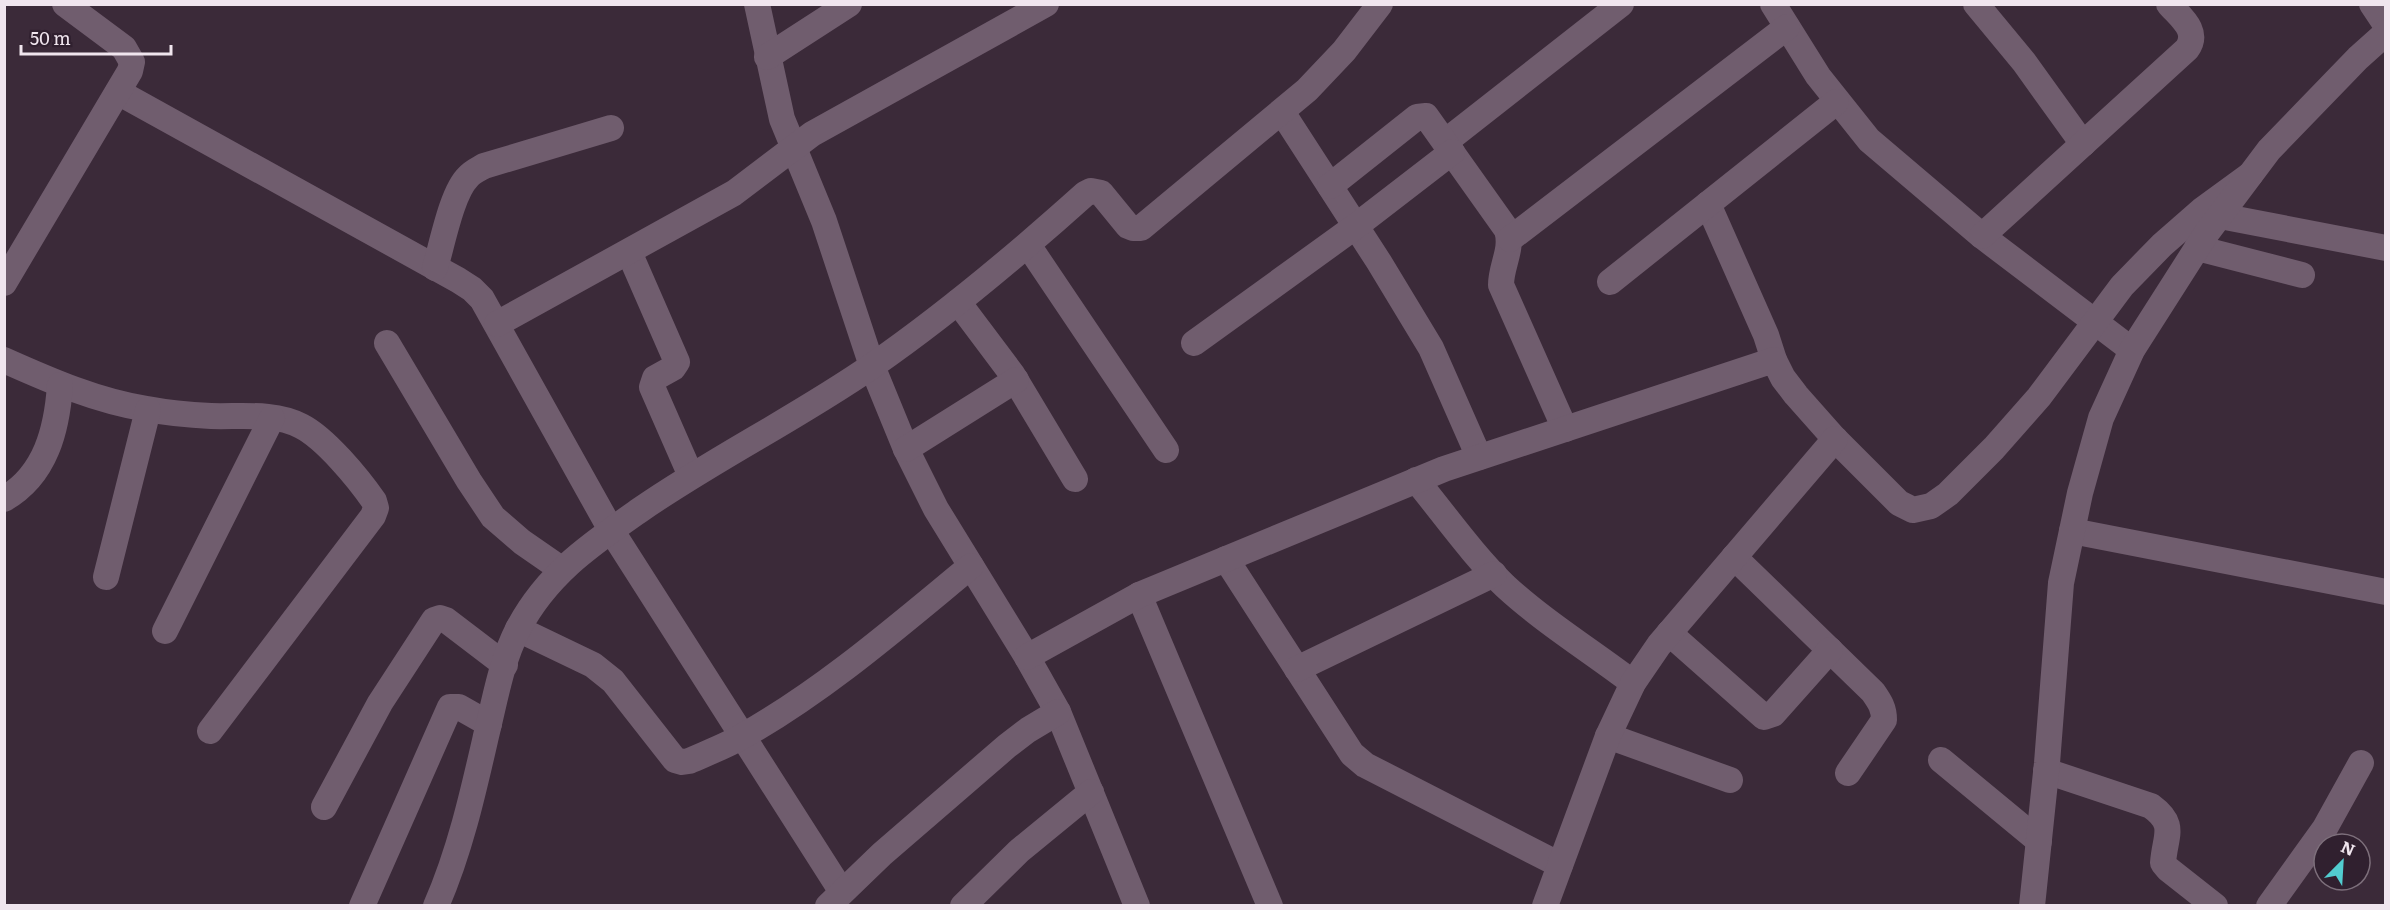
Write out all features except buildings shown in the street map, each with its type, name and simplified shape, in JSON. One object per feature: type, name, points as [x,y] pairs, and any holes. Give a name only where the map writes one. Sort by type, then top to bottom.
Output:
[{"type":"street","points":[[4,283],[118,92],[130,71],[132,62],[128,54],[65,4]]},
{"type":"street","points":[[757,4],[782,119],[824,221],[872,366],[906,448],[936,509],[1028,657],[1058,712],[1133,904]]},
{"type":"street","points":[[767,57],[849,4]]},
{"type":"street","points":[[497,324],[734,193],[813,134],[1046,4]]},
{"type":"street","points":[[436,906],[468,812],[505,665],[518,629],[537,599],[561,569],[588,546],[691,476],[872,366],[958,302],[1091,191],[1101,194],[1128,225],[1141,228],[1282,112],[1344,51],[1380,4]]},
{"type":"street","points":[[1194,343],[1356,226],[1621,4]]},
{"type":"street","points":[[1773,4],[1836,102],[1869,140],[1982,236],[2132,350]]},
{"type":"street","points":[[1976,4],[2024,62],[2083,144]]},
{"type":"street","points":[[1982,236],[2192,42],[2193,34],[2189,27],[2169,4]]},
{"type":"street","points":[[2372,4],[2385,25]]},
{"type":"street","points":[[1510,239],[1787,27]]},
{"type":"street","points":[[2032,906],[2046,771],[2061,583],[2080,493],[2101,418],[2132,350],[2220,216],[2269,150],[2385,33]]},
{"type":"street","points":[[118,92],[472,289],[482,299],[611,530],[742,736],[835,899],[1007,746],[1058,712]]},
{"type":"street","points":[[1610,282],[1836,102]]},
{"type":"street","points":[[1282,112],[1431,348],[1479,457]]},
{"type":"street","points":[[1330,186],[1417,117],[1426,116],[1502,221],[1510,239],[1510,249],[1501,273],[1501,285],[1565,429]]},
{"type":"street","points":[[435,268],[454,202],[459,189],[468,177],[484,166],[611,128]]},
{"type":"street","points":[[1708,204],[1783,378],[1835,439],[1899,504],[1913,510],[1931,506],[1948,494],[1994,448],[2039,397],[2122,286],[2162,245],[2202,210],[2250,176]]},
{"type":"street","points":[[2220,216],[2385,248]]},
{"type":"street","points":[[1028,244],[1166,450]]},
{"type":"street","points":[[2197,248],[2302,276]]},
{"type":"street","points":[[628,252],[677,362],[673,368],[655,378],[652,387],[691,476]]},
{"type":"street","points":[[958,302],[1016,380],[1075,479]]},
{"type":"street","points":[[387,343],[493,517],[522,542],[561,569]]},
{"type":"street","points":[[4,360],[60,385],[113,402],[148,410],[209,416],[272,418],[301,426],[322,441],[369,493],[376,508],[366,525],[210,731]]},
{"type":"street","points":[[1028,657],[1139,595],[1416,480],[1774,360]]},
{"type":"street","points":[[906,448],[1016,380]]},
{"type":"street","points":[[4,499],[29,479],[42,460],[52,437],[58,413],[60,385]]},
{"type":"street","points":[[106,577],[148,410]]},
{"type":"street","points":[[165,631],[272,418]]},
{"type":"street","points":[[1545,906],[1608,736],[1633,683],[1669,633],[1835,439]]},
{"type":"street","points":[[1416,480],[1494,574],[1525,603],[1633,683]]},
{"type":"street","points":[[2072,531],[2385,592]]},
{"type":"street","points":[[1734,557],[1873,692],[1884,711],[1884,720],[1880,730],[1848,773]]},
{"type":"street","points":[[1226,559],[1352,754],[1365,765],[1560,865]]},
{"type":"street","points":[[518,629],[593,665],[613,681],[675,760],[690,761],[742,736],[818,688],[869,650],[971,566]]},
{"type":"street","points":[[1297,669],[1494,574]]},
{"type":"street","points":[[1139,595],[1270,906]]},
{"type":"street","points":[[324,807],[371,720],[434,620],[440,618],[446,620],[505,665]]},
{"type":"street","points":[[1669,633],[1764,717],[1773,714],[1830,650]]},
{"type":"street","points":[[362,906],[450,707],[459,707],[489,724]]},
{"type":"street","points":[[1608,736],[1730,780]]},
{"type":"street","points":[[1941,760],[2039,841]]},
{"type":"street","points":[[2269,906],[2325,828],[2361,763]]},
{"type":"street","points":[[2046,771],[2151,806],[2160,812],[2166,819],[2168,829],[2163,862],[2168,869],[2216,906]]},
{"type":"street","points":[[963,906],[1019,851],[1091,792]]}]
